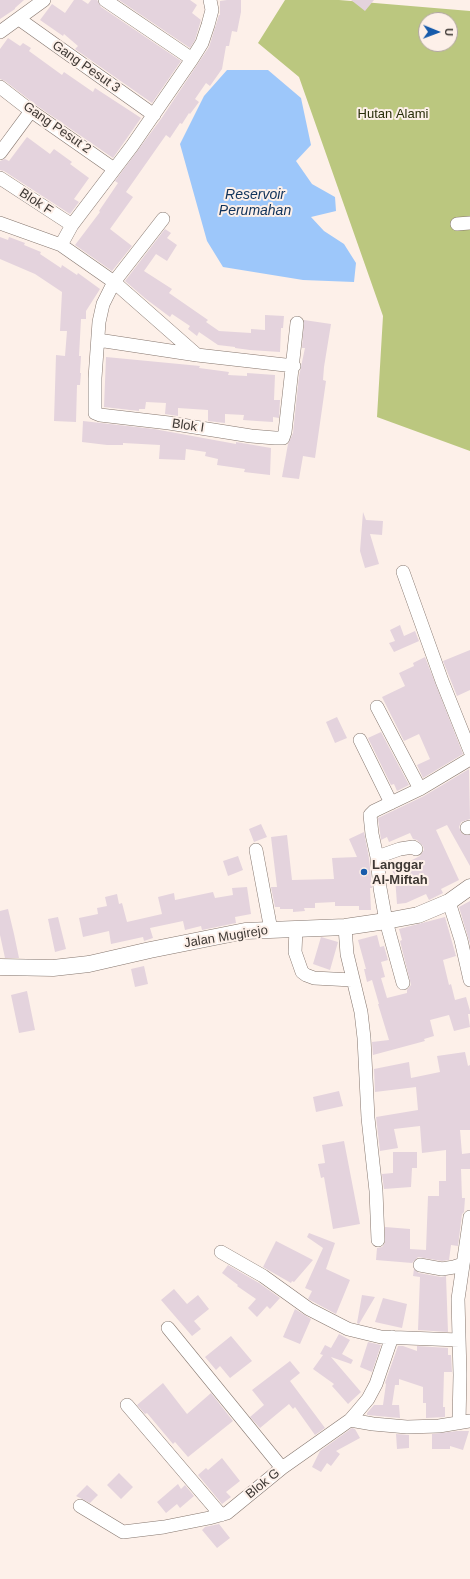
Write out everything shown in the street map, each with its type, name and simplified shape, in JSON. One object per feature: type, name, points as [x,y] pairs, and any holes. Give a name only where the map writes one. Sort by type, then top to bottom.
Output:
[{"type":"street","points":[[1,29],[19,19],[44,0]]},
{"type":"street","points":[[105,0],[192,59]]},
{"type":"street","points":[[61,245],[72,225],[132,146],[202,43],[212,10],[210,0]]},
{"type":"street","name":"Gang Pesut 3","points":[[19,19],[154,115]]},
{"type":"street","name":"Gang Pesut 2","points":[[0,87],[31,111],[114,169]]},
{"type":"street","points":[[0,153],[31,111]]},
{"type":"street","name":"Blok F","points":[[0,178],[72,225]]},
{"type":"street","name":"Blok I","points":[[163,219],[114,282],[103,304],[99,322],[95,413],[100,415],[169,423],[252,436],[283,438],[294,366],[297,323]]},
{"type":"street","points":[[0,223],[61,245],[114,282],[197,355]]},
{"type":"street","points":[[98,340],[197,355],[294,366]]},
{"type":"street","points":[[403,572],[442,681],[470,750]]},
{"type":"street","points":[[377,707],[420,789]]},
{"type":"street","points":[[360,740],[391,803]]},
{"type":"street","points":[[403,983],[386,921],[370,816],[374,811],[420,789],[470,759]]},
{"type":"street","points":[[377,856],[410,847],[416,849]]},
{"type":"street","points":[[256,850],[271,930]]},
{"type":"street","name":"Jalan Mugirejo","points":[[0,967],[53,968],[88,964],[245,931],[345,927],[386,921],[418,915],[449,902],[470,887]]},
{"type":"street","points":[[449,902],[461,940],[470,980]]},
{"type":"street","points":[[345,927],[347,954],[352,980],[361,1012],[364,1038],[368,1118],[376,1191],[378,1240]]},
{"type":"street","points":[[296,929],[295,952],[302,972],[314,978],[352,980]]},
{"type":"street","points":[[350,1420],[407,1427],[440,1426],[465,1422],[459,1340],[464,1300],[463,1264],[470,1217]]},
{"type":"street","points":[[221,1252],[263,1276],[308,1309],[348,1329],[381,1337],[459,1340]]},
{"type":"street","points":[[420,1265],[442,1269],[454,1268],[463,1264]]},
{"type":"street","points":[[168,1328],[282,1468]]},
{"type":"street","name":"Blok G","points":[[80,1506],[123,1532],[164,1527],[221,1515],[232,1509],[282,1468],[350,1420],[368,1400],[376,1384],[392,1337]]},
{"type":"street","points":[[126,1405],[221,1515]]},
{"type":"green space","name":"Hutan Alami","points":[[285,0],[339,0],[470,11],[470,451],[377,417],[383,316],[299,77],[258,43]]},
{"type":"water","name":"Reservoir Perumahan","points":[[227,70],[268,70],[301,98],[311,145],[296,161],[312,184],[335,197],[336,211],[311,217],[324,231],[344,244],[356,263],[354,282],[303,280],[223,267],[207,241],[180,144],[204,96]]},
{"type":"building","points":[[0,0],[24,0],[15,9],[0,19]]},
{"type":"building","points":[[74,0],[82,0],[88,4],[91,0],[97,0],[101,7],[181,61],[152,103],[75,49],[78,46],[64,34],[63,36],[40,20],[52,4],[65,13]]},
{"type":"building","points":[[119,0],[190,0],[197,5],[192,13],[201,20],[195,40],[190,48]]},
{"type":"building","points":[[241,0],[241,12],[237,32],[232,31],[229,46],[226,46],[222,69],[210,86],[206,83],[195,99],[199,102],[182,124],[180,123],[170,138],[166,135],[126,192],[133,197],[110,229],[132,246],[112,271],[75,245],[100,212],[99,211],[118,183],[115,181],[161,119],[209,47],[220,15],[220,1]]},
{"type":"building","points":[[351,0],[374,0],[365,11]]},
{"type":"building","points":[[8,38],[20,46],[23,43],[31,48],[29,51],[62,75],[64,72],[93,92],[95,88],[141,118],[113,158],[36,105],[5,81],[0,79],[0,49]]},
{"type":"building","points":[[27,137],[50,154],[54,149],[72,162],[70,164],[89,178],[74,199],[79,202],[70,214],[4,171],[0,170],[0,161],[5,159],[9,161]]},
{"type":"building","points":[[165,229],[171,233],[167,238],[177,245],[167,261],[156,254],[144,271],[172,289],[169,293],[208,320],[206,322],[219,331],[251,333],[251,329],[265,330],[265,315],[284,316],[283,328],[281,328],[280,352],[250,350],[218,345],[199,332],[197,336],[188,329],[190,326],[172,314],[170,317],[125,281]]},
{"type":"building","points":[[0,237],[8,240],[9,237],[25,243],[24,245],[41,252],[40,254],[61,268],[62,265],[77,275],[78,273],[100,289],[86,311],[86,319],[81,319],[79,356],[81,356],[81,373],[80,385],[77,385],[76,422],[54,421],[56,355],[65,356],[67,331],[60,331],[62,292],[35,274],[0,259]]},
{"type":"building","points":[[304,320],[331,324],[324,367],[323,380],[326,381],[315,458],[303,456],[299,479],[282,477],[288,444],[293,433],[299,376],[305,348],[302,348]]},
{"type":"building","points":[[106,357],[200,366],[199,368],[229,372],[228,375],[247,376],[247,373],[275,375],[274,400],[280,400],[279,418],[273,417],[273,422],[243,420],[244,415],[225,414],[225,423],[208,421],[208,410],[178,408],[178,416],[165,414],[166,403],[146,402],[145,409],[139,409],[139,411],[104,407]]},
{"type":"building","points":[[83,421],[154,429],[236,444],[236,442],[271,448],[270,475],[244,472],[245,469],[217,465],[218,459],[205,456],[206,452],[186,449],[185,460],[159,459],[160,445],[123,443],[123,445],[107,445],[82,442]]},
{"type":"building","points":[[363,512],[366,520],[383,521],[382,535],[370,534],[379,564],[365,568],[360,551]]},
{"type":"building","points":[[400,625],[404,636],[415,631],[419,641],[394,652],[389,643],[395,641],[390,630]]},
{"type":"building","points":[[470,650],[470,690],[457,696],[443,661]]},
{"type":"building","points":[[425,657],[463,754],[423,778],[417,765],[430,759],[419,734],[404,741],[382,697],[405,686],[399,673],[414,666],[413,663]]},
{"type":"building","points":[[337,717],[347,738],[335,743],[326,722]]},
{"type":"building","points":[[381,732],[409,785],[397,791],[394,784],[391,785],[368,738]]},
{"type":"building","points":[[469,769],[470,819],[461,822],[459,827],[462,834],[470,835],[470,866],[447,825],[436,830],[459,880],[441,889],[443,893],[429,900],[426,894],[406,903],[397,904],[395,877],[392,870],[420,856],[424,850],[423,846],[417,840],[413,839],[410,833],[389,842],[387,837],[381,840],[378,818],[424,796]]},
{"type":"building","points":[[261,824],[267,837],[254,842],[249,829]]},
{"type":"building","points":[[364,832],[369,858],[372,888],[370,888],[371,910],[359,910],[359,906],[335,906],[335,902],[315,903],[315,908],[304,908],[305,911],[293,912],[293,909],[280,909],[280,907],[275,907],[271,887],[277,887],[271,837],[287,835],[292,880],[334,879],[332,858],[357,857],[349,839]]},
{"type":"building","points":[[238,856],[243,870],[228,876],[223,861]]},
{"type":"building","points":[[247,887],[251,914],[235,917],[236,923],[202,930],[201,926],[185,930],[183,921],[150,928],[153,938],[144,941],[143,937],[111,944],[109,931],[83,937],[79,918],[98,914],[97,908],[107,906],[105,897],[117,894],[119,904],[122,903],[127,922],[162,914],[158,897],[174,893],[175,900],[213,892],[215,898],[233,895],[232,888]]},
{"type":"building","points":[[470,901],[470,944],[459,907]]},
{"type":"building","points":[[8,909],[19,958],[5,958],[0,935],[0,911]]},
{"type":"building","points":[[58,917],[66,949],[55,952],[48,919]]},
{"type":"building","points":[[445,917],[456,956],[443,960],[449,985],[451,984],[455,1000],[466,997],[470,1011],[470,1014],[468,1014],[470,1027],[454,1031],[449,1015],[430,1020],[434,1036],[424,1039],[425,1041],[373,1055],[372,1042],[389,1040],[372,980],[367,982],[364,969],[366,969],[358,940],[377,935],[380,947],[384,946],[388,960],[381,962],[385,977],[381,978],[387,998],[407,993],[407,990],[411,985],[400,941],[402,940],[399,929]]},
{"type":"building","points":[[321,937],[338,942],[330,970],[313,964]]},
{"type":"building","points":[[144,966],[148,984],[135,987],[131,969]]},
{"type":"building","points":[[27,991],[35,1030],[19,1033],[11,995]]},
{"type":"building","points":[[465,1052],[468,1066],[470,1065],[470,1130],[460,1130],[462,1154],[470,1153],[470,1169],[461,1169],[462,1198],[465,1198],[458,1246],[451,1245],[449,1260],[442,1261],[418,1257],[412,1263],[376,1260],[377,1248],[382,1247],[385,1243],[385,1227],[410,1229],[410,1249],[426,1250],[428,1196],[439,1196],[439,1181],[446,1181],[446,1150],[422,1153],[420,1126],[394,1129],[398,1148],[380,1151],[376,1117],[418,1110],[416,1087],[375,1092],[374,1069],[409,1062],[411,1078],[440,1072],[437,1056]]},
{"type":"building","points":[[339,1091],[343,1106],[316,1112],[313,1097]]},
{"type":"building","points":[[344,1141],[360,1224],[333,1229],[324,1177],[321,1178],[318,1164],[325,1163],[322,1145]]},
{"type":"building","points":[[393,1152],[417,1152],[417,1168],[412,1168],[411,1187],[384,1189],[382,1174],[393,1173]]},
{"type":"building","points":[[309,1233],[335,1243],[326,1269],[350,1280],[336,1314],[308,1299],[312,1291],[305,1288],[323,1248],[307,1237]]},
{"type":"building","points":[[276,1241],[313,1260],[294,1282],[292,1281],[291,1283],[263,1267]]},
{"type":"building","points":[[228,1265],[259,1283],[280,1298],[270,1309],[267,1306],[257,1317],[248,1308],[256,1299],[237,1286],[238,1285],[222,1273]]},
{"type":"building","points":[[414,1269],[419,1273],[441,1277],[446,1276],[448,1332],[418,1330],[420,1277],[413,1276]]},
{"type":"building","points":[[174,1289],[187,1304],[198,1295],[209,1309],[194,1321],[201,1329],[192,1336],[161,1300]]},
{"type":"building","points":[[362,1295],[375,1297],[359,1324],[357,1323]]},
{"type":"building","points":[[383,1298],[407,1304],[402,1328],[375,1322]]},
{"type":"building","points":[[295,1309],[311,1319],[300,1344],[283,1337]]},
{"type":"building","points":[[339,1334],[350,1340],[342,1354],[353,1360],[351,1364],[331,1357],[361,1392],[348,1404],[332,1386],[334,1384],[313,1369],[323,1355],[320,1354],[325,1345],[331,1348]]},
{"type":"building","points":[[231,1336],[252,1361],[230,1378],[220,1366],[216,1370],[205,1357]]},
{"type":"building","points":[[368,1342],[381,1345],[372,1372],[360,1367]]},
{"type":"building","points":[[398,1346],[403,1346],[417,1351],[417,1346],[448,1348],[448,1355],[451,1355],[452,1372],[444,1372],[443,1407],[445,1407],[445,1417],[426,1418],[426,1403],[423,1403],[423,1387],[399,1379],[399,1385],[395,1385],[392,1405],[399,1405],[400,1418],[367,1415],[374,1405],[383,1405],[385,1383]]},
{"type":"building","points":[[290,1361],[300,1373],[290,1381],[325,1428],[315,1435],[295,1407],[293,1409],[289,1404],[260,1428],[250,1417],[264,1405],[252,1390]]},
{"type":"building","points":[[163,1383],[187,1414],[211,1393],[233,1421],[188,1457],[175,1442],[173,1444],[147,1413],[145,1414],[137,1405]]},
{"type":"building","points":[[352,1428],[355,1429],[360,1438],[336,1451],[340,1454],[331,1466],[327,1463],[321,1472],[312,1467],[320,1451]]},
{"type":"building","points":[[469,1431],[463,1450],[450,1446],[450,1449],[432,1449],[432,1434]]},
{"type":"building","points":[[396,1434],[409,1435],[409,1448],[397,1449]]},
{"type":"building","points":[[222,1458],[240,1481],[226,1492],[231,1497],[222,1504],[198,1475],[206,1468],[208,1470]]},
{"type":"building","points":[[119,1473],[133,1487],[121,1499],[107,1485]]},
{"type":"building","points":[[178,1484],[181,1489],[185,1485],[194,1496],[180,1508],[177,1504],[166,1513],[157,1502]]},
{"type":"building","points":[[87,1485],[98,1495],[90,1503],[76,1496]]},
{"type":"building","points":[[219,1524],[230,1538],[217,1548],[202,1530],[205,1527]]},
{"type":"place","name":"Langgar Al-Miftah","points":[[364,872]]}]
